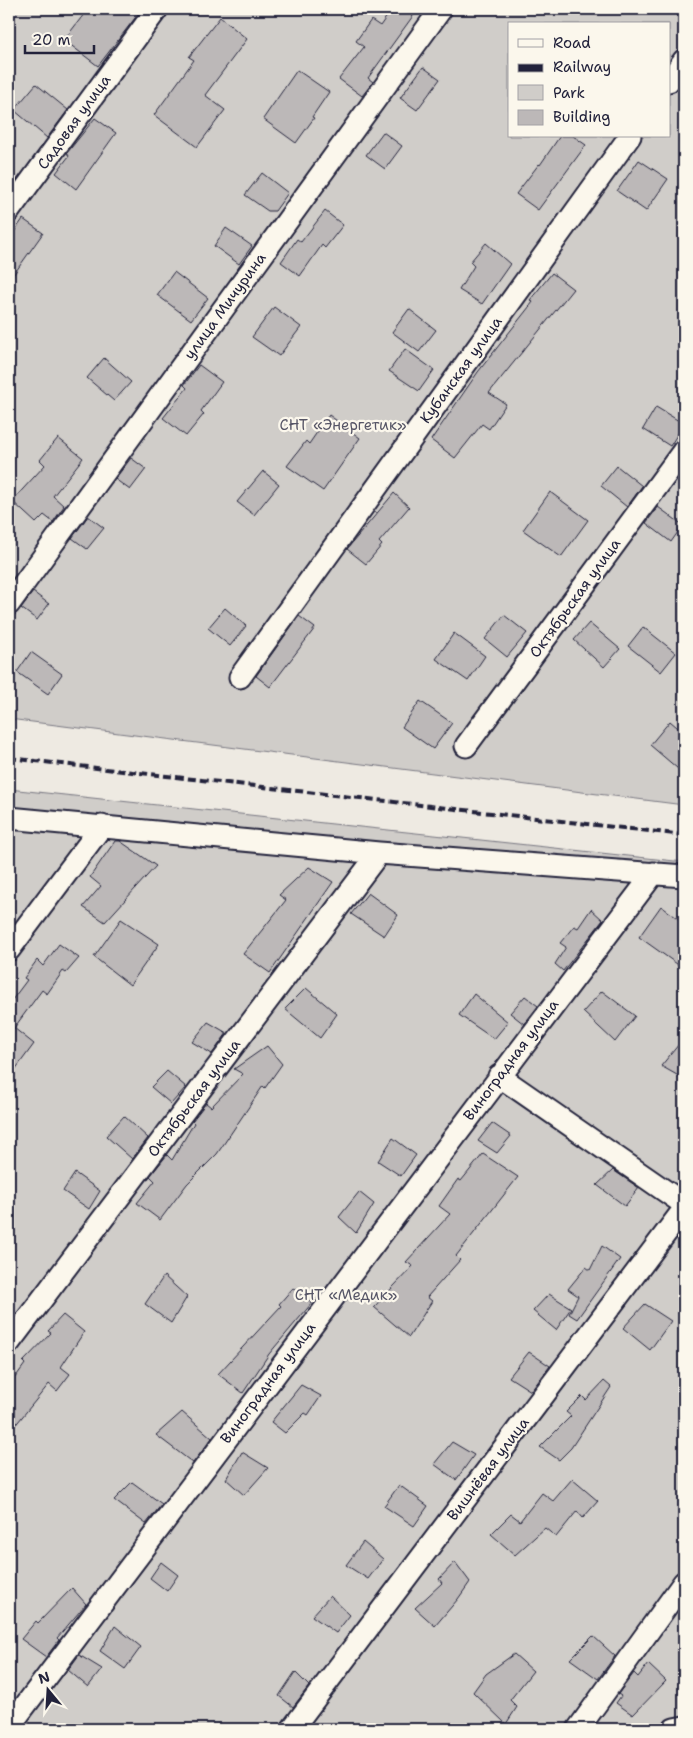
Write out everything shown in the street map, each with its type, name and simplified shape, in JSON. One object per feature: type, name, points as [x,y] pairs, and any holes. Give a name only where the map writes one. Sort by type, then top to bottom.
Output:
[{"type":"street","name":"Садовая улица","points":[[9,211],[157,9]]},
{"type":"street","name":"улица Мичурина","points":[[9,604],[441,9]]},
{"type":"street","points":[[670,80],[684,60]]},
{"type":"street","name":"Кубанская улица","points":[[240,677],[629,138]]},
{"type":"street","name":"Октябрьская улица","points":[[466,746],[684,450]]},
{"type":"street","points":[[9,818],[379,854],[684,876]]},
{"type":"street","points":[[9,950],[102,826]]},
{"type":"street","name":"Октябрьская улица","points":[[9,1343],[379,854]]},
{"type":"street","name":"Виноградная улица","points":[[9,1727],[654,873]]},
{"type":"street","points":[[499,1076],[684,1204]]},
{"type":"street","name":"Вишнёвая улица","points":[[292,1729],[684,1209]]},
{"type":"street","points":[[578,1729],[684,1582]]},
{"type":"street","points":[[674,1729],[684,1727]]},
{"type":"green space","name":"СНТ «Энергетик»","points":[[9,9],[684,9],[684,805],[9,719]]},
{"type":"green space","name":"СНТ «Медик»","points":[[9,789],[684,862],[684,1729],[9,1729]]},
{"type":"building","points":[[88,9],[142,9],[98,66],[64,40]]},
{"type":"building","points":[[392,9],[418,9],[368,78],[373,82],[362,96],[339,79],[364,47],[356,41],[371,20],[380,26]]},
{"type":"building","points":[[220,17],[247,39],[205,95],[225,110],[197,147],[154,115],[194,60],[189,57]]},
{"type":"building","points":[[423,67],[440,79],[417,110],[400,98]]},
{"type":"building","points":[[297,70],[329,92],[312,117],[314,118],[296,143],[263,119]]},
{"type":"building","points":[[36,84],[68,110],[47,138],[14,110]]},
{"type":"building","points":[[95,118],[116,133],[76,189],[56,173],[69,156],[67,153]]},
{"type":"building","points":[[383,132],[402,146],[385,169],[366,155]]},
{"type":"building","points":[[559,138],[576,138],[586,145],[538,210],[516,194],[540,165]]},
{"type":"building","points":[[639,160],[668,179],[646,211],[617,191]]},
{"type":"building","points":[[262,173],[288,193],[275,211],[268,211],[245,195]]},
{"type":"building","points":[[325,211],[343,225],[325,248],[322,245],[300,276],[281,262],[297,239],[301,242]]},
{"type":"building","points":[[23,219],[43,233],[9,281],[9,239]]},
{"type":"building","points":[[226,228],[252,246],[239,264],[214,246]]},
{"type":"building","points":[[486,243],[510,264],[482,304],[459,290],[474,266],[470,262]]},
{"type":"building","points":[[174,272],[208,298],[191,320],[157,295]]},
{"type":"building","points":[[552,273],[573,289],[489,393],[506,404],[489,429],[482,424],[455,458],[431,440],[478,372],[533,302],[530,300]]},
{"type":"building","points":[[274,307],[301,327],[279,356],[252,337]]},
{"type":"building","points":[[409,309],[436,330],[419,352],[392,332]]},
{"type":"building","points":[[405,349],[434,370],[419,391],[389,371]]},
{"type":"building","points":[[104,358],[131,382],[114,401],[87,378]]},
{"type":"building","points":[[199,365],[222,382],[201,411],[204,414],[186,436],[163,418],[187,388],[184,385]]},
{"type":"building","points":[[656,407],[684,424],[670,446],[643,429]]},
{"type":"building","points":[[329,415],[360,438],[323,491],[287,466],[306,441],[309,444]]},
{"type":"building","points":[[58,438],[83,458],[53,496],[64,506],[53,522],[44,515],[36,523],[12,501],[45,465],[40,460]]},
{"type":"building","points":[[131,458],[146,469],[130,490],[115,479]]},
{"type":"building","points":[[617,466],[642,486],[627,507],[601,486]]},
{"type":"building","points":[[263,471],[279,484],[254,515],[237,502]]},
{"type":"building","points":[[550,492],[588,520],[561,557],[523,530]]},
{"type":"building","points":[[394,493],[409,507],[379,542],[382,545],[366,564],[347,549]]},
{"type":"building","points":[[658,507],[683,525],[671,542],[646,523]]},
{"type":"building","points":[[88,516],[104,528],[87,549],[72,538]]},
{"type":"building","points":[[33,592],[49,604],[37,620],[21,608]]},
{"type":"building","points":[[225,608],[246,626],[230,646],[208,628]]},
{"type":"building","points":[[504,615],[527,633],[507,657],[485,639]]},
{"type":"building","points":[[299,616],[315,628],[270,687],[256,676]]},
{"type":"building","points":[[589,623],[620,649],[604,667],[574,640]]},
{"type":"building","points":[[643,627],[676,653],[661,672],[628,646]]},
{"type":"building","points":[[454,633],[485,656],[468,681],[436,659]]},
{"type":"building","points":[[31,652],[62,674],[48,694],[17,672]]},
{"type":"building","points":[[420,701],[452,723],[433,749],[402,727]]},
{"type":"building","points":[[670,721],[684,733],[684,774],[650,745]]},
{"type":"building","points":[[115,841],[120,841],[156,866],[105,922],[83,907],[101,886],[90,877]]},
{"type":"building","points":[[309,867],[333,882],[270,973],[243,954],[286,900],[279,895]]},
{"type":"building","points":[[368,893],[398,915],[384,936],[351,914]]},
{"type":"building","points":[[661,906],[684,923],[684,969],[639,937]]},
{"type":"building","points":[[591,909],[603,920],[563,971],[555,964],[566,947],[560,943],[574,926],[578,928]]},
{"type":"building","points":[[121,919],[159,944],[130,985],[94,957]]},
{"type":"building","points":[[59,944],[79,958],[66,973],[63,971],[47,994],[42,990],[14,1028],[34,1044],[9,1078],[9,1004],[27,980],[24,978],[37,960],[43,966]]},
{"type":"building","points":[[306,988],[337,1014],[320,1038],[285,1009]]},
{"type":"building","points":[[602,991],[635,1016],[615,1042],[583,1012]]},
{"type":"building","points":[[474,994],[508,1022],[494,1039],[459,1015]]},
{"type":"building","points":[[525,996],[538,1006],[524,1024],[510,1013]]},
{"type":"building","points":[[208,1022],[227,1033],[212,1054],[192,1042]]},
{"type":"building","points":[[684,1038],[684,1079],[661,1066]]},
{"type":"building","points":[[267,1046],[282,1064],[265,1088],[263,1086],[217,1154],[187,1184],[160,1220],[137,1203],[155,1181],[150,1176],[167,1155],[172,1160],[194,1123],[192,1121],[206,1103],[211,1107],[243,1074],[234,1069]]},
{"type":"building","points":[[167,1071],[186,1087],[171,1104],[151,1087]]},
{"type":"building","points":[[124,1116],[148,1138],[132,1159],[106,1136]]},
{"type":"building","points":[[492,1123],[511,1136],[497,1153],[478,1141]]},
{"type":"building","points":[[393,1138],[416,1155],[401,1176],[378,1161]]},
{"type":"building","points":[[483,1154],[518,1177],[456,1256],[460,1260],[427,1297],[432,1301],[409,1337],[374,1307],[413,1266],[406,1262],[450,1214],[439,1206],[458,1179],[461,1181]]},
{"type":"building","points":[[613,1170],[639,1188],[625,1206],[597,1185]]},
{"type":"building","points":[[75,1173],[100,1191],[89,1209],[63,1191]]},
{"type":"building","points":[[359,1192],[374,1204],[356,1233],[339,1217]]},
{"type":"building","points":[[602,1246],[620,1259],[577,1319],[569,1314],[578,1296],[568,1289],[586,1267],[590,1270]]},
{"type":"building","points":[[164,1276],[187,1297],[171,1323],[145,1304]]},
{"type":"building","points":[[293,1288],[312,1303],[269,1354],[243,1393],[218,1374],[281,1306],[279,1304]]},
{"type":"building","points":[[549,1294],[571,1308],[556,1330],[533,1311]]},
{"type":"building","points":[[645,1304],[671,1321],[650,1350],[623,1328]]},
{"type":"building","points":[[63,1315],[84,1332],[61,1367],[70,1374],[57,1391],[49,1384],[9,1433],[9,1386],[25,1364],[23,1362],[51,1333],[48,1331]]},
{"type":"building","points":[[529,1352],[550,1366],[531,1391],[509,1377]]},
{"type":"building","points":[[604,1381],[611,1387],[571,1448],[559,1460],[540,1447],[571,1416],[566,1412],[582,1396],[586,1400]]},
{"type":"building","points":[[301,1385],[321,1396],[308,1415],[305,1413],[285,1433],[271,1422]]},
{"type":"building","points":[[182,1412],[212,1438],[193,1463],[156,1435]]},
{"type":"building","points":[[452,1442],[474,1455],[456,1480],[434,1464]]},
{"type":"building","points":[[242,1452],[268,1468],[244,1495],[226,1479]]},
{"type":"building","points":[[572,1479],[598,1501],[583,1518],[577,1511],[556,1537],[545,1528],[515,1555],[491,1534],[511,1514],[520,1521],[542,1493],[553,1501]]},
{"type":"building","points":[[132,1482],[162,1504],[146,1524],[114,1500]]},
{"type":"building","points":[[399,1485],[428,1506],[414,1526],[384,1506]]},
{"type":"building","points":[[363,1542],[383,1559],[368,1579],[346,1565]]},
{"type":"building","points":[[161,1562],[178,1575],[167,1591],[150,1578]]},
{"type":"building","points":[[455,1562],[470,1582],[435,1626],[415,1608],[442,1583],[439,1579]]},
{"type":"building","points":[[72,1588],[86,1604],[57,1638],[59,1640],[46,1657],[21,1639],[36,1621],[38,1623]]},
{"type":"building","points":[[330,1596],[350,1615],[336,1633],[312,1616]]},
{"type":"building","points":[[115,1626],[141,1647],[125,1669],[100,1651]]},
{"type":"building","points":[[593,1636],[615,1656],[598,1679],[570,1659]]},
{"type":"building","points":[[514,1654],[533,1671],[510,1700],[517,1707],[506,1724],[473,1692],[486,1674]]},
{"type":"building","points":[[79,1655],[102,1669],[88,1687],[68,1670]]},
{"type":"building","points":[[648,1664],[666,1681],[633,1715],[616,1703],[621,1696],[618,1694],[634,1673],[638,1677]]},
{"type":"building","points":[[295,1672],[309,1686],[293,1707],[279,1696]]},
{"type":"railway","points":[[9,758],[684,835]]}]
